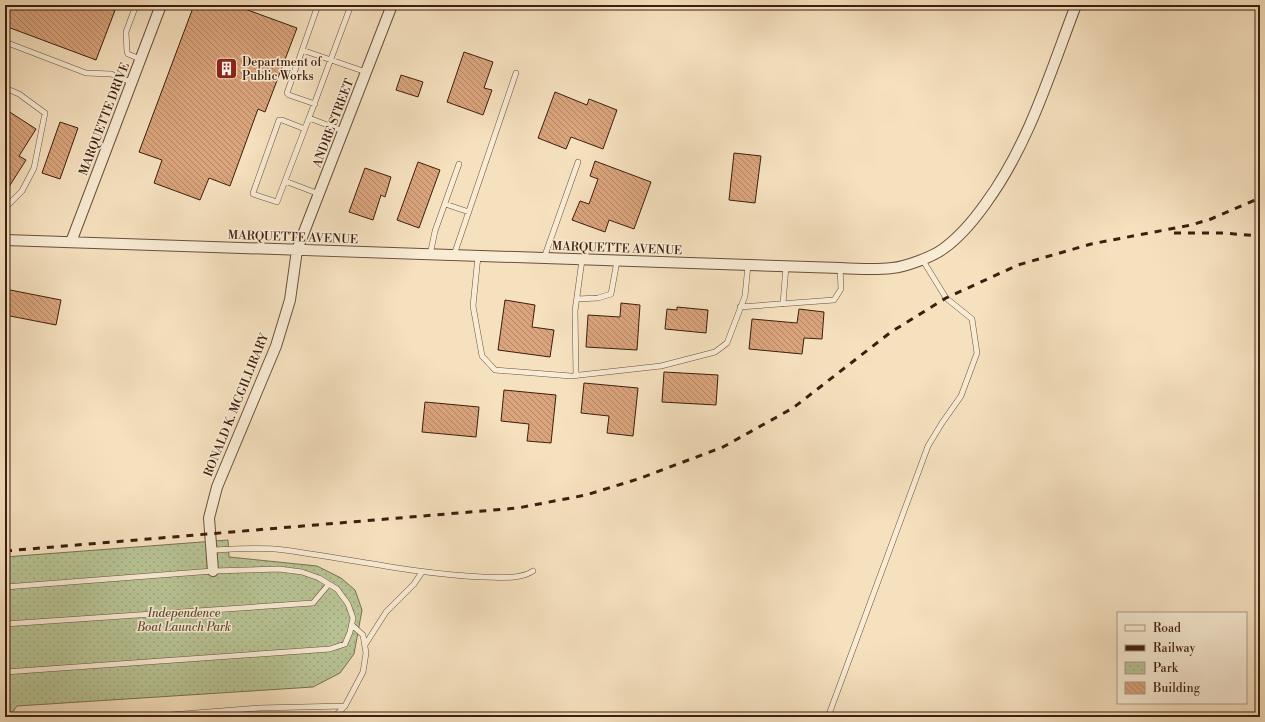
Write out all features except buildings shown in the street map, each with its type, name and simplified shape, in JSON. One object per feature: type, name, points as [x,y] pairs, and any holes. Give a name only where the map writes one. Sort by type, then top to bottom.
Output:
[{"type":"street","name":"MARQUETTE DRIVE","points":[[71,242],[161,5]]},
{"type":"street","name":"ANDRE STREET","points":[[297,250],[392,5]]},
{"type":"street","name":"MARQUETTE AVENUE","points":[[5,240],[582,260],[840,268],[892,268],[922,259],[942,250],[960,235],[995,191],[1014,160],[1033,119],[1076,5]]},
{"type":"street","name":"RONALD K. MCGILLIRARY","points":[[212,571],[209,518],[212,502],[276,346],[290,300],[297,250]]},
{"type":"lane","points":[[136,5],[126,32],[127,52],[128,54],[140,59]]},
{"type":"lane","points":[[315,104],[287,93],[318,5]]},
{"type":"lane","points":[[305,129],[279,120],[253,194],[277,202],[315,104],[351,5]]},
{"type":"lane","points":[[5,42],[86,73],[111,74],[131,82]]},
{"type":"lane","points":[[302,50],[366,72]]},
{"type":"lane","points":[[454,255],[516,73]]},
{"type":"lane","points":[[5,88],[19,94],[45,113],[34,168],[22,191],[5,208]]},
{"type":"lane","points":[[309,118],[343,131]]},
{"type":"lane","points":[[544,258],[578,162]]},
{"type":"lane","points":[[430,254],[435,231],[459,164]]},
{"type":"lane","points":[[285,180],[319,194]]},
{"type":"lane","points":[[445,204],[469,212]]},
{"type":"lane","points":[[478,256],[473,306],[482,356],[495,370],[571,376],[661,366],[715,352],[727,343],[744,296],[748,265]]},
{"type":"lane","points":[[828,717],[928,446],[961,396],[977,353],[972,319],[946,298],[922,259]]},
{"type":"lane","points":[[576,375],[575,311],[582,260]]},
{"type":"lane","points":[[577,299],[598,298],[611,294],[616,261]]},
{"type":"lane","points":[[782,304],[786,266]]},
{"type":"lane","points":[[740,307],[834,300],[840,289],[840,268]]},
{"type":"lane","points":[[211,550],[251,548],[283,550],[422,572],[474,576],[512,578],[527,575],[534,571]]},
{"type":"lane","points":[[5,587],[212,571],[279,569],[302,572],[318,578],[337,589],[348,604],[353,618],[350,632],[345,644],[330,649],[5,672]]},
{"type":"lane","points":[[365,645],[386,612],[414,584],[422,572]]},
{"type":"lane","points":[[5,624],[313,603],[329,584]]},
{"type":"lane","points":[[334,717],[345,706],[362,672],[366,653],[363,635],[352,625]]},
{"type":"lane","points":[[145,717],[259,708],[345,706]]},
{"type":"green space","name":"Independence Boat Launch Park","points":[[228,540],[229,557],[317,566],[341,578],[355,590],[362,610],[354,654],[340,673],[313,687],[17,706],[9,717],[5,717],[5,557]]},
{"type":"railway","points":[[5,551],[518,508],[586,495],[638,479],[723,447],[793,408],[891,332],[946,298],[1018,265],[1091,244],[1191,225],[1211,219],[1260,198]]},
{"type":"railway","points":[[1174,233],[1223,233],[1260,236]]},
{"type":"place","name":"Department of Public Works","points":[[226,69]]}]
